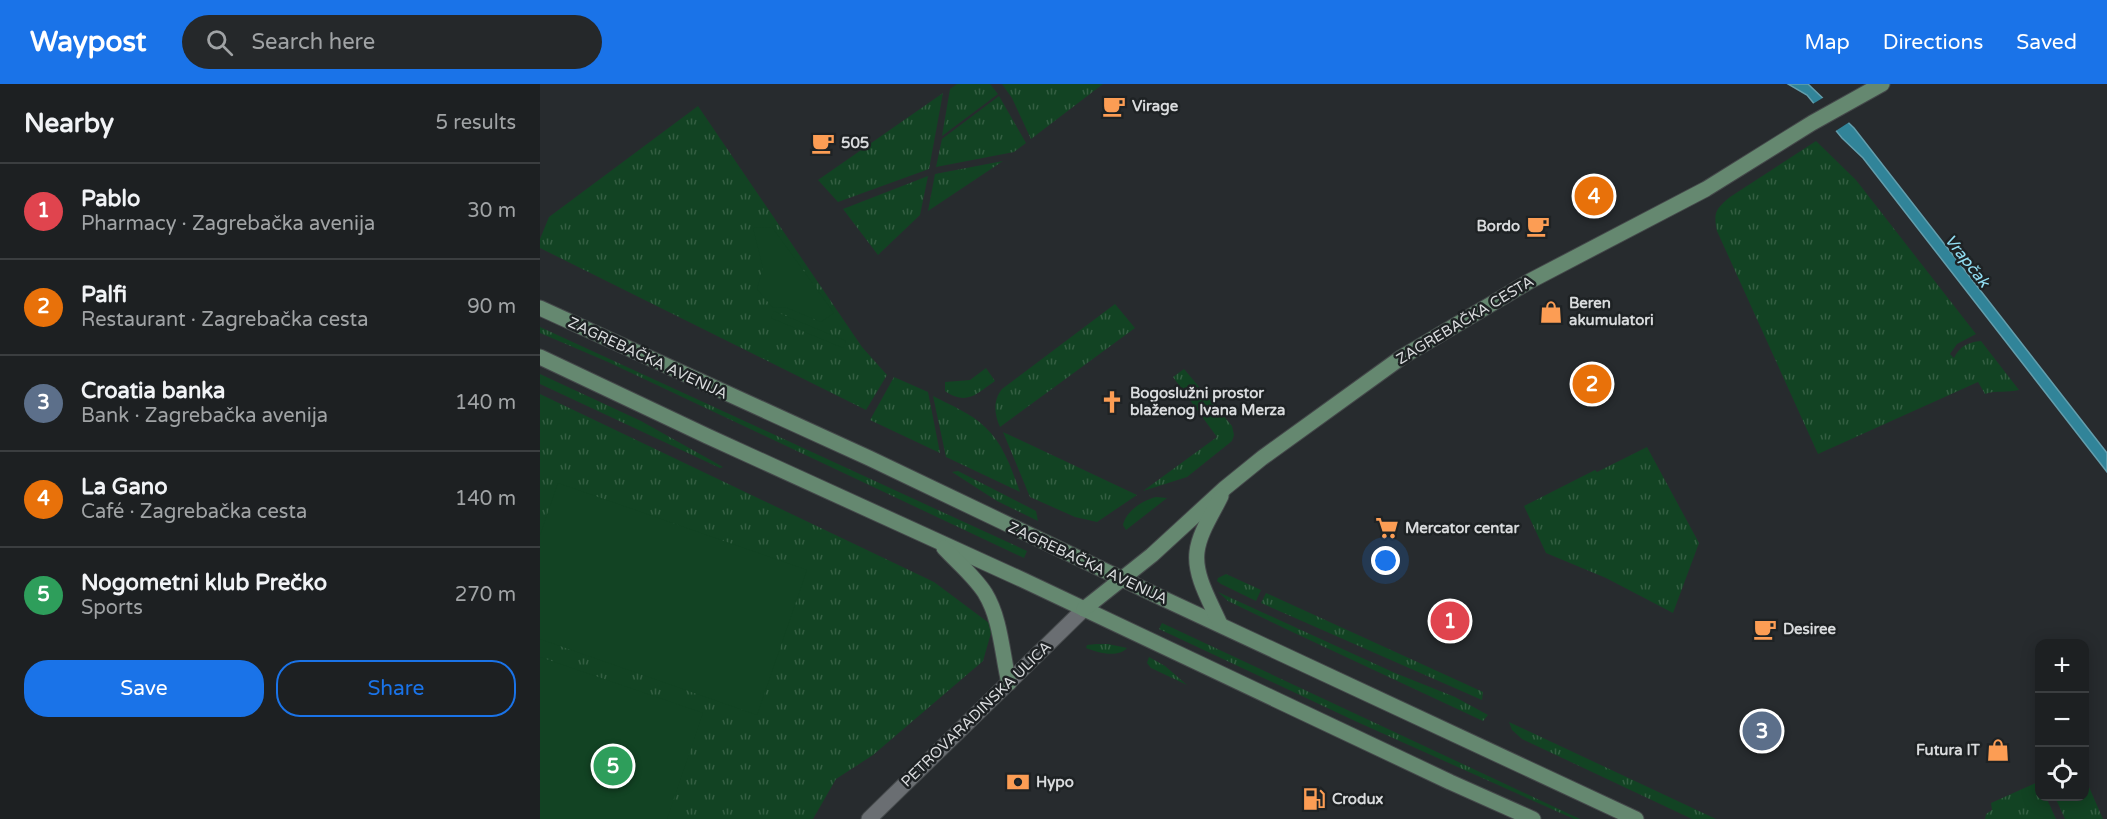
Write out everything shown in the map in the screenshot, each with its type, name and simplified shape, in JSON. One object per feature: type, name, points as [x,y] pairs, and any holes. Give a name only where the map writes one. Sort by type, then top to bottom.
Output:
[{"type":"main road","name":"ZAGREBAČKA CESTA","points":[[1084,609],[1152,555],[1225,488],[1286,439],[1402,357],[1530,281],[1706,189],[1812,123],[1882,84]]},
{"type":"main road","name":"ZAGREBAČKA AVENIJA","points":[[540,308],[879,463],[1121,579],[1636,819]]},
{"type":"main road","points":[[540,357],[1533,819]]},
{"type":"main road","points":[[1220,624],[1198,571],[1197,552],[1202,536],[1225,488]]},
{"type":"main road","points":[[938,541],[976,582],[989,601],[1000,635],[1008,683]]},
{"type":"street","name":"PETROVARADINSKA ULICA","points":[[869,819],[1084,609]]},
{"type":"green space","points":[[957,84],[990,84],[998,94],[942,136],[950,89]]},
{"type":"green space","points":[[1002,84],[1103,84],[1031,139],[1012,98]]},
{"type":"green space","points":[[943,93],[929,169],[838,202],[818,180]]},
{"type":"green space","points":[[999,96],[1026,143],[1014,152],[936,167],[942,139]]},
{"type":"green space","points":[[698,106],[862,347],[887,375],[866,410],[540,248],[540,239],[549,217]]},
{"type":"green space","points":[[1816,141],[1856,180],[1976,334],[1957,344],[1950,354],[1954,358],[1965,345],[1981,341],[2019,390],[1985,394],[1978,382],[1818,454],[1717,231],[1715,219],[1719,208],[1730,197]]},
{"type":"green space","points":[[1003,161],[928,211],[935,174]]},
{"type":"green space","points":[[928,176],[920,215],[878,255],[843,209]]},
{"type":"green space","points":[[772,227],[834,313],[821,322],[785,307],[773,308],[757,289],[763,268],[753,228]]},
{"type":"green space","points":[[1115,304],[1135,328],[1000,427],[995,407],[1002,389]]},
{"type":"green space","points":[[774,311],[846,341],[843,348],[771,318]]},
{"type":"green space","points":[[540,327],[1027,551],[1024,558],[608,362],[540,333]]},
{"type":"green space","points":[[986,368],[995,381],[977,394],[959,398],[945,391],[945,382],[970,380]]},
{"type":"green space","points":[[1184,369],[1232,426],[1234,435],[1232,441],[1187,477],[1143,491],[1217,437],[1173,377]]},
{"type":"green space","points":[[540,374],[641,421],[723,467],[720,468],[540,384]]},
{"type":"green space","points":[[894,377],[928,392],[940,453],[870,420]]},
{"type":"green space","points":[[540,394],[934,582],[993,626],[983,661],[873,755],[836,779],[813,819],[540,819]]},
{"type":"green space","points":[[933,396],[973,418],[991,433],[1006,457],[1020,492],[946,457]]},
{"type":"green space","points":[[1003,432],[1137,495],[1097,522],[1075,517],[1030,497]]},
{"type":"green space","points":[[1647,447],[1699,543],[1673,613],[1606,578],[1546,553],[1524,506]]},
{"type":"green space","points":[[958,471],[1036,511],[1038,521],[997,501],[952,472]]},
{"type":"green space","points":[[558,483],[807,570],[757,715],[540,639],[540,535]]},
{"type":"green space","points":[[1156,497],[1167,498],[1126,530],[1123,525],[1131,511],[1141,503]]},
{"type":"green space","points":[[1226,574],[1261,590],[1256,601],[1217,581]]},
{"type":"green space","points":[[1218,592],[1395,673],[1455,697],[1488,715],[1483,721],[1228,601]]},
{"type":"green space","points":[[1266,593],[1483,692],[1482,700],[1261,603]]},
{"type":"green space","points":[[1162,623],[1580,819],[1574,819],[1355,721],[1159,629]]},
{"type":"green space","points":[[1087,645],[1127,648],[1113,654],[1086,648]]},
{"type":"green space","points":[[540,657],[703,713],[667,819],[540,819]]},
{"type":"green space","points":[[1149,657],[1165,666],[1187,685],[1151,668],[1147,663]]},
{"type":"green space","points":[[1509,722],[1716,819],[1692,819],[1522,739],[1512,730]]},
{"type":"green space","points":[[2035,783],[2035,801],[2048,801],[2056,819],[1985,819],[1986,814],[1992,810],[1991,803]]},
{"type":"green space","points":[[2089,787],[2103,819],[2065,819],[2057,801],[2089,801]]},
{"type":"water","points":[[1788,84],[1808,84],[1854,128],[2107,453],[2107,472],[1863,158],[1842,138],[1807,95]]},
{"type":"pier","points":[[1826,96],[1851,121],[1834,132],[1811,105]]},
{"type":"place","name":"Virage","points":[[1114,106]]},
{"type":"place","name":"505","points":[[823,143]]},
{"type":"place","name":"La Gano","points":[[1594,196]]},
{"type":"place","name":"Bordo","points":[[1538,226]]},
{"type":"place","name":"Beren akumulatori","points":[[1551,312]]},
{"type":"place","name":"Palfi","points":[[1592,384]]},
{"type":"place","name":"Bogoslužni prostor blaženog Ivana Merza","points":[[1112,402]]},
{"type":"place","name":"Mercator centar","points":[[1387,528]]},
{"type":"place","name":"Pablo","points":[[1450,621]]},
{"type":"place","name":"Desiree","points":[[1765,629]]},
{"type":"place","name":"Croatia banka","points":[[1762,731]]},
{"type":"place","name":"Futura IT","points":[[1998,750]]},
{"type":"place","name":"Nogometni klub Prečko","points":[[613,766]]},
{"type":"place","name":"Hypo","points":[[1018,782]]},
{"type":"place","name":"Crodux","points":[[1314,799]]},
{"type":"water label","name":"Vrapčak","points":[[1967,261]]}]
